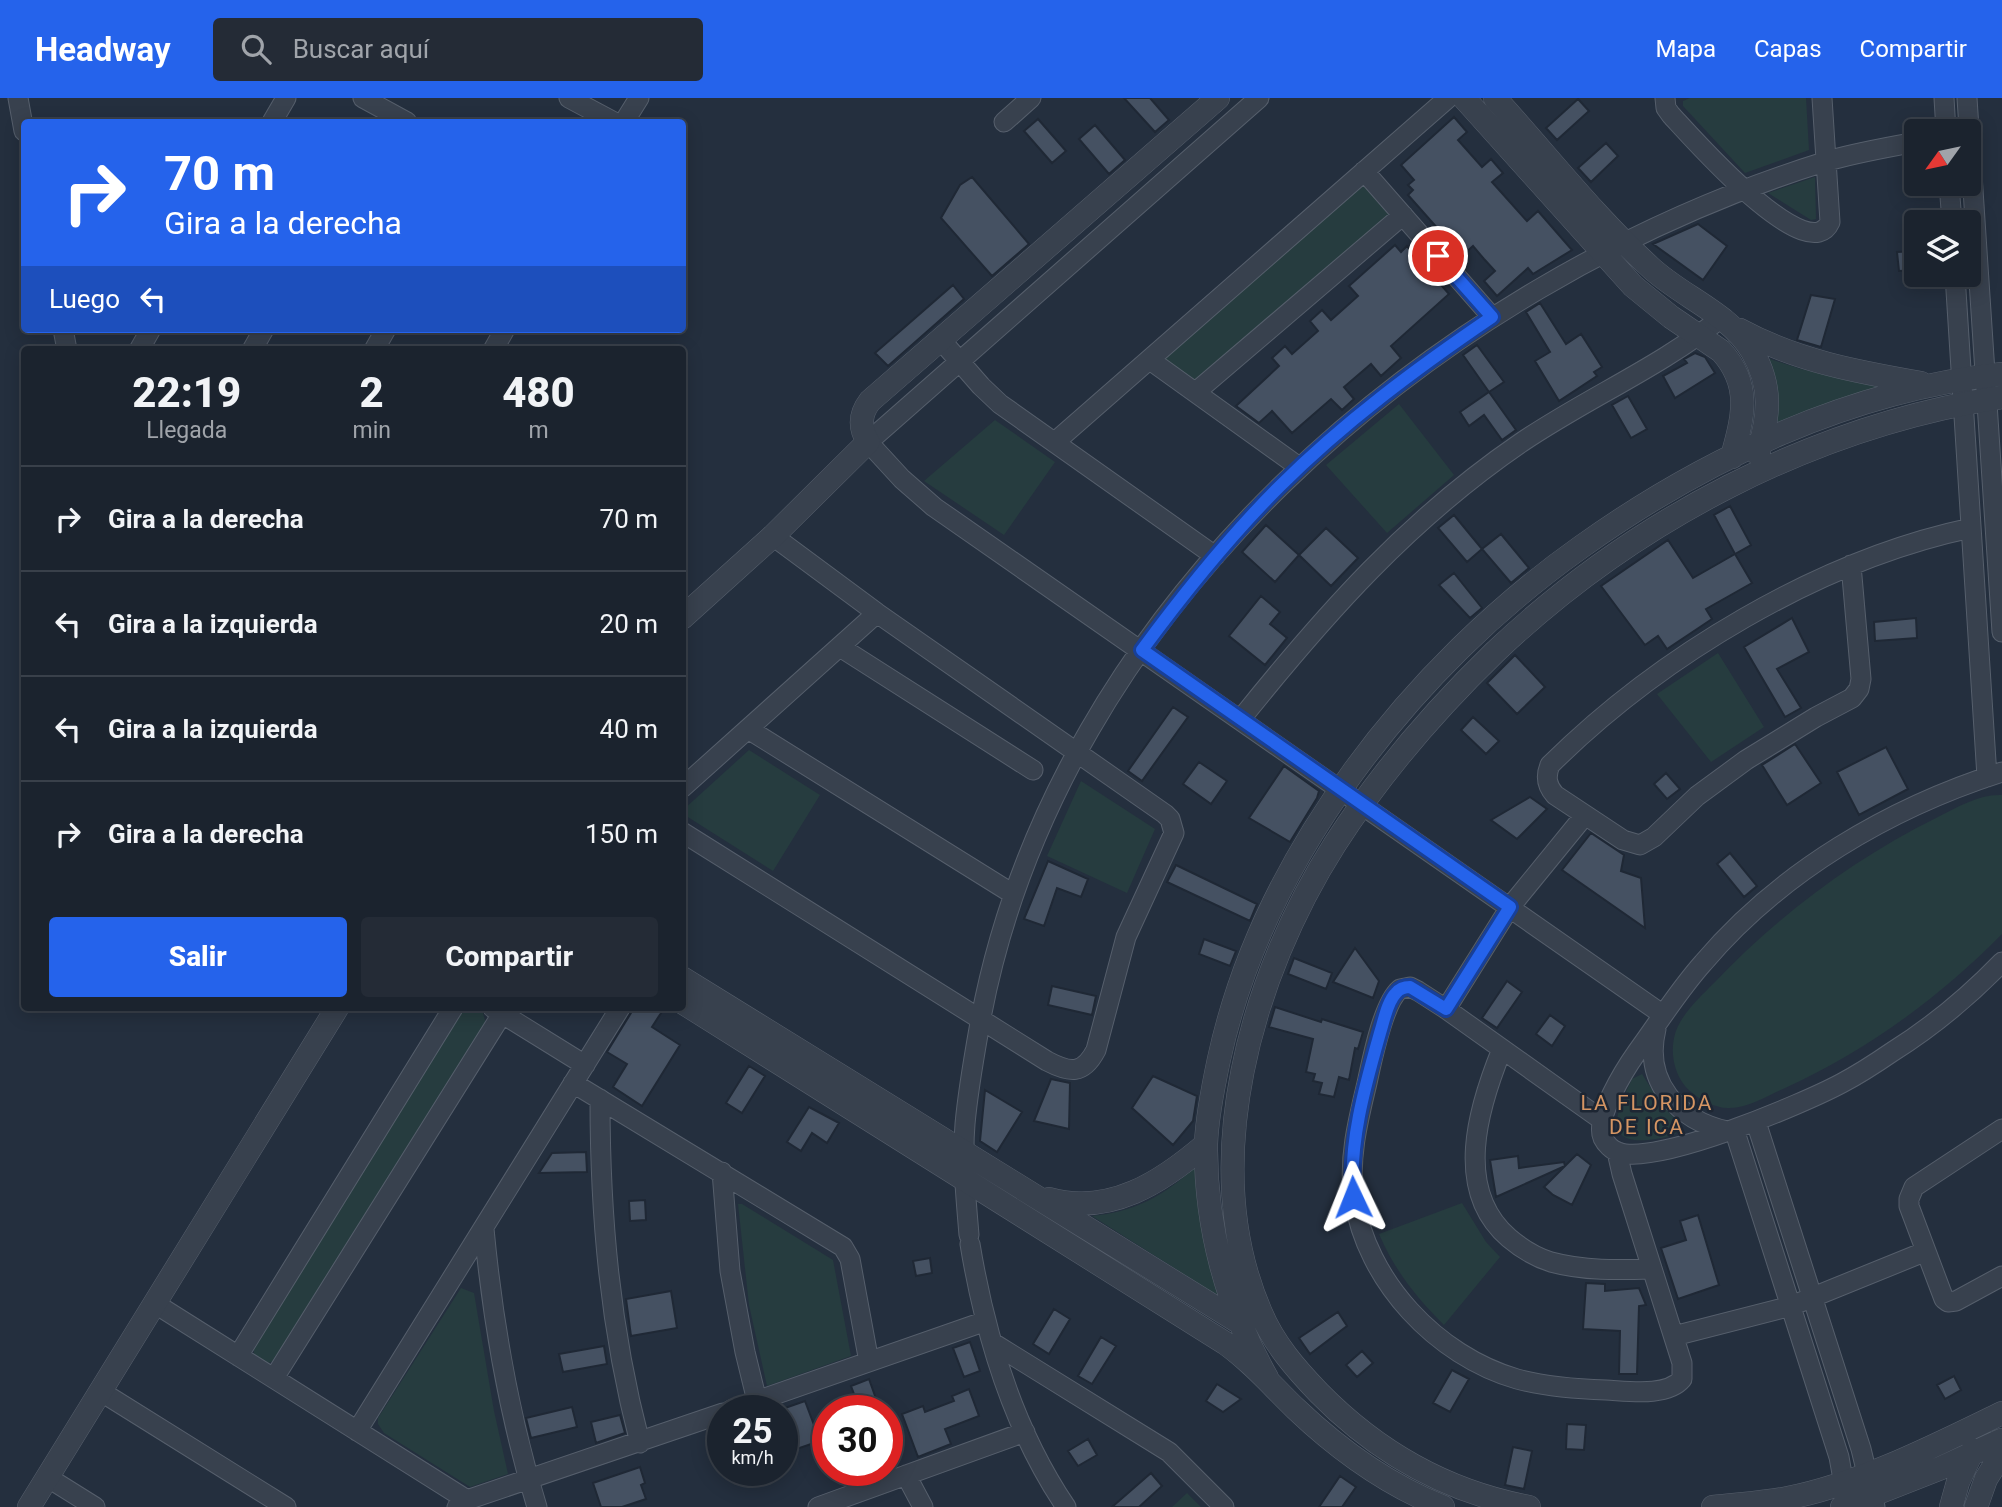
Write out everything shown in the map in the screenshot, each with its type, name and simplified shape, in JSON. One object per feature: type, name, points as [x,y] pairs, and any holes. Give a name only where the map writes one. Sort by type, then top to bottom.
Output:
[{"type":"street","points":[[18,98],[22,119]]},
{"type":"street","points":[[274,119],[286,98]]},
{"type":"street","points":[[363,98],[394,119]]},
{"type":"street","points":[[569,98],[608,119]]},
{"type":"street","points":[[626,119],[639,98]]},
{"type":"street","points":[[1004,122],[1031,98]]},
{"type":"street","points":[[1218,98],[940,339],[866,407],[861,421],[868,442],[902,480],[934,507],[1510,907],[1660,1019]]},
{"type":"street","points":[[686,614],[774,536],[868,442],[1259,98]]},
{"type":"street","points":[[1055,442],[1448,98]]},
{"type":"street","points":[[1464,98],[1601,253],[1642,294],[1721,351],[1735,369],[1740,383],[1743,412],[1732,457],[1739,472],[1751,477]]},
{"type":"street","points":[[1495,98],[1624,241],[1668,283],[1726,322],[1777,349],[1801,357],[1867,374],[1927,384]]},
{"type":"street","points":[[1665,98],[1666,108],[1671,115],[1743,190],[1784,219],[1812,234],[1826,230],[1830,222],[1822,98]]},
{"type":"street","points":[[1944,98],[1945,119]]},
{"type":"street","points":[[1967,98],[1968,119]]},
{"type":"street","points":[[1066,1507],[1025,1432],[986,1321],[970,1239],[964,1151],[969,1091],[996,951],[1013,894],[1035,836],[1078,753],[1142,650],[1215,556],[1299,467],[1397,384],[1492,317],[1624,241],[1743,190],[1826,162],[1904,145]]},
{"type":"street","points":[[1364,171],[1492,317]]},
{"type":"street","points":[[1976,196],[1994,375],[2002,632]]},
{"type":"street","points":[[1197,391],[1403,215]]},
{"type":"street","points":[[1956,287],[1961,404],[1971,528],[1997,774],[1930,799],[1855,838],[1803,872],[1756,909],[1719,945],[1660,1019],[1627,1068],[1602,1119],[1600,1127],[1605,1142],[1617,1152],[1664,1150],[1756,1122],[1843,1082],[1894,1051],[1952,1009],[2002,962]]},
{"type":"street","points":[[1240,720],[1342,598],[1395,544],[1437,507],[1524,441],[1726,322]]},
{"type":"street","points":[[1726,322],[1751,350],[1765,382],[1767,426],[1751,477]]},
{"type":"street","points":[[940,339],[990,395],[1215,556]]},
{"type":"street","points":[[1150,359],[1299,467]]},
{"type":"street","points":[[1266,1378],[1240,1323],[1214,1238],[1206,1143],[1210,1107],[1231,1008],[1250,956],[1284,883],[1341,790],[1395,721],[1453,657],[1543,576],[1640,509],[1732,457],[1818,419],[1927,384],[1994,375]]},
{"type":"street","points":[[1528,1507],[1490,1503],[1450,1484],[1362,1433],[1326,1400],[1287,1357],[1265,1322],[1245,1267],[1236,1218],[1233,1146],[1245,1063],[1267,980],[1305,896],[1334,846],[1363,804],[1448,700],[1496,652],[1559,597],[1656,529],[1751,477],[1804,453],[1899,419],[1994,398]]},
{"type":"street","points":[[1851,565],[1861,680],[1856,695],[1746,760],[1697,796],[1648,842],[1633,845],[1555,795],[1547,781],[1550,765],[1622,702],[1708,642],[1797,590],[1851,565],[1913,542],[1971,528]]},
{"type":"street","points":[[686,835],[1047,1061],[1073,1070],[1086,1065],[1096,1050],[1126,937],[1174,833],[1173,825],[1165,814],[877,613],[774,536]]},
{"type":"street","points":[[686,784],[877,613]]},
{"type":"street","points":[[840,647],[1033,770]]},
{"type":"street","points":[[748,729],[1013,894]]},
{"type":"street","points":[[1446,1009],[1510,907],[1584,815]]},
{"type":"street","points":[[686,980],[1240,1323],[1287,1357]]},
{"type":"street","points":[[1602,1119],[1446,1009],[1410,987],[1401,989],[1393,996],[1369,1072],[1358,1124],[1352,1178],[1357,1216],[1373,1255],[1395,1292],[1417,1318],[1455,1349],[1493,1370],[1537,1384],[1587,1390],[1672,1388],[1682,1379],[1684,1373],[1617,1152]]},
{"type":"street","points":[[686,1004],[1212,1334],[1247,1359],[1295,1408],[1338,1446],[1391,1481],[1443,1507]]},
{"type":"street","points":[[29,1507],[335,1011]]},
{"type":"street","points":[[238,1356],[451,1011]]},
{"type":"street","points":[[274,1378],[498,1011],[585,1065]]},
{"type":"street","points":[[357,1431],[618,1011]]},
{"type":"street","points":[[1660,1019],[1653,1051],[1664,1090],[1684,1113],[1712,1127],[1731,1130]]},
{"type":"street","points":[[1502,1049],[1484,1105],[1475,1161],[1478,1191],[1495,1223],[1520,1247],[1549,1261],[1596,1269],[1652,1269]]},
{"type":"street","points":[[573,1083],[839,1244],[850,1259],[869,1362]]},
{"type":"street","points":[[600,1100],[601,1200],[609,1285],[623,1372],[640,1443]]},
{"type":"street","points":[[1756,1122],[1867,1472],[1873,1501]]},
{"type":"street","points":[[2002,1129],[1914,1187],[1909,1206],[1941,1294],[1948,1302],[1956,1301],[2002,1276]]},
{"type":"street","points":[[1731,1130],[1839,1457],[1847,1506]]},
{"type":"street","points":[[1037,1196],[1073,1204],[1102,1203],[1140,1191],[1206,1143],[1233,1146]]},
{"type":"street","points":[[722,1172],[730,1271],[756,1395]]},
{"type":"street","points":[[484,1229],[492,1311],[502,1372],[537,1507]]},
{"type":"street","points":[[1674,1336],[1791,1306],[1924,1252]]},
{"type":"street","points":[[1212,1334],[1227,1331],[1240,1323],[1248,1316],[1256,1302]]},
{"type":"street","points":[[154,1303],[357,1431],[462,1504],[707,1419]]},
{"type":"street","points":[[774,1395],[986,1321]]},
{"type":"street","points":[[993,1343],[1169,1452],[1224,1507]]},
{"type":"street","points":[[100,1391],[286,1507]]},
{"type":"street","points":[[1713,1507],[1785,1499],[1844,1481],[2002,1415]]},
{"type":"street","points":[[1951,1507],[1969,1456],[1978,1441],[2002,1415]]},
{"type":"street","points":[[818,1507],[1025,1432]]},
{"type":"street","points":[[1785,1499],[1847,1506],[1873,1501],[2002,1440]]},
{"type":"street","points":[[1976,1507],[1986,1479],[2002,1452]]},
{"type":"street","points":[[906,1475],[923,1507]]},
{"type":"street","points":[[47,1477],[95,1507]]},
{"type":"green space","points":[[1690,98],[1806,98],[1809,150],[1745,173],[1683,106],[1683,101]]},
{"type":"green space","points":[[1815,177],[1816,219],[1811,220],[1768,193]]},
{"type":"green space","points":[[1364,183],[1393,216],[1197,383],[1162,359]]},
{"type":"green space","points":[[1770,359],[1801,369],[1877,386],[1877,390],[1777,425],[1778,397],[1768,362]]},
{"type":"green space","points":[[1399,404],[1454,475],[1387,533],[1326,465]]},
{"type":"green space","points":[[995,420],[1055,462],[1004,535],[924,481]]},
{"type":"green space","points":[[1718,653],[1764,727],[1711,762],[1657,694]]},
{"type":"green space","points":[[749,750],[820,795],[773,871],[686,816],[686,807]]},
{"type":"green space","points":[[1081,781],[1155,829],[1127,893],[1047,856]]},
{"type":"green space","points":[[1993,795],[2002,795],[2002,934],[1978,958],[1900,1022],[1843,1058],[1756,1102],[1735,1108],[1718,1107],[1698,1097],[1685,1086],[1675,1067],[1673,1053],[1676,1030],[1690,1008],[1764,934],[1818,890],[1876,851],[1961,805]]},
{"type":"green space","points":[[461,1011],[481,1011],[486,1024],[275,1361],[264,1364],[255,1358],[253,1347]]},
{"type":"green space","points":[[1642,1074],[1661,1104],[1681,1125],[1676,1134],[1638,1140],[1626,1138],[1619,1132],[1617,1124],[1621,1103],[1632,1079]]},
{"type":"green space","points":[[1195,1167],[1203,1233],[1220,1297],[1092,1216],[1121,1211],[1148,1201]]},
{"type":"green space","points":[[1462,1203],[1486,1242],[1500,1257],[1444,1325],[1407,1283],[1379,1234]]},
{"type":"green space","points":[[738,1204],[833,1260],[851,1356],[767,1386],[749,1305]]},
{"type":"green space","points":[[461,1288],[474,1293],[494,1411],[508,1474],[470,1487],[384,1433],[378,1424],[378,1418]]},
{"type":"green space","points":[[1187,1493],[1201,1507],[1172,1507]]},
{"type":"building","points":[[1124,98],[1150,98],[1169,120],[1155,132]]},
{"type":"building","points":[[1578,99],[1589,111],[1557,140],[1546,128]]},
{"type":"building","points":[[1454,117],[1467,132],[1458,140],[1482,167],[1491,159],[1503,173],[1492,182],[1527,221],[1538,211],[1572,250],[1533,274],[1528,268],[1497,296],[1484,281],[1495,271],[1473,246],[1462,256],[1408,195],[1413,190],[1408,185],[1414,180],[1401,165]]},
{"type":"building","points":[[1038,119],[1066,151],[1052,163],[1024,131]]},
{"type":"building","points":[[1095,125],[1125,160],[1109,174],[1079,139]]},
{"type":"building","points":[[1606,143],[1618,156],[1591,182],[1578,168]]},
{"type":"building","points":[[972,177],[1029,244],[992,276],[941,218],[960,185]]},
{"type":"building","points":[[1698,224],[1727,246],[1703,280],[1653,244]]},
{"type":"building","points":[[1395,245],[1401,252],[1407,246],[1449,294],[1391,346],[1401,358],[1381,376],[1371,364],[1344,387],[1354,399],[1342,410],[1331,399],[1292,433],[1272,411],[1259,423],[1236,406],[1279,366],[1272,358],[1285,346],[1292,354],[1318,331],[1310,321],[1322,310],[1331,320],[1358,296],[1349,286]]},
{"type":"building","points":[[1897,252],[1904,252],[1904,271],[1899,271]]},
{"type":"building","points":[[953,285],[964,299],[888,366],[875,353]]},
{"type":"building","points":[[1811,295],[1835,299],[1821,347],[1797,340]]},
{"type":"building","points":[[1540,303],[1566,344],[1581,334],[1602,367],[1594,372],[1597,376],[1559,401],[1535,361],[1550,352],[1526,312]]},
{"type":"building","points":[[1477,345],[1504,382],[1489,392],[1463,355]]},
{"type":"building","points":[[1695,353],[1705,357],[1715,373],[1675,398],[1663,376],[1687,363],[1684,359]]},
{"type":"building","points":[[1489,392],[1516,430],[1502,440],[1484,415],[1469,426],[1460,412]]},
{"type":"building","points":[[1628,396],[1647,429],[1631,438],[1612,405]]},
{"type":"building","points":[[1730,506],[1751,545],[1735,554],[1714,515]]},
{"type":"building","points":[[1454,515],[1482,549],[1467,562],[1438,528]]},
{"type":"building","points":[[1266,525],[1299,555],[1275,582],[1242,552]]},
{"type":"building","points":[[1326,528],[1358,558],[1331,586],[1299,555]]},
{"type":"building","points":[[1501,534],[1529,568],[1511,583],[1482,549]]},
{"type":"building","points":[[1668,540],[1693,578],[1735,554],[1752,583],[1706,609],[1712,619],[1667,649],[1658,636],[1645,645],[1601,586]]},
{"type":"building","points":[[1454,573],[1482,608],[1470,618],[1439,585]]},
{"type":"building","points":[[1261,596],[1280,612],[1270,624],[1287,638],[1265,665],[1229,636]]},
{"type":"building","points":[[1792,618],[1809,652],[1777,669],[1801,708],[1785,717],[1744,647]]},
{"type":"building","points":[[1916,618],[1917,638],[1875,641],[1874,622]]},
{"type":"building","points":[[1515,655],[1545,687],[1517,714],[1487,683]]},
{"type":"building","points":[[1173,707],[1188,717],[1142,781],[1128,771]]},
{"type":"building","points":[[1473,717],[1499,741],[1486,754],[1461,730]]},
{"type":"building","points":[[1795,744],[1821,783],[1787,805],[1762,765]]},
{"type":"building","points":[[1886,747],[1908,789],[1859,815],[1837,772]]},
{"type":"building","points":[[1199,762],[1227,781],[1211,804],[1183,784]]},
{"type":"building","points":[[1284,766],[1319,791],[1290,842],[1249,818]]},
{"type":"building","points":[[1666,773],[1680,789],[1667,799],[1654,784]]},
{"type":"building","points":[[1530,797],[1547,809],[1517,839],[1491,820]]},
{"type":"building","points":[[1591,833],[1624,855],[1621,871],[1641,878],[1645,928],[1562,870]]},
{"type":"building","points":[[1730,853],[1757,886],[1744,897],[1717,864]]},
{"type":"building","points":[[1048,861],[1088,879],[1081,897],[1057,888],[1044,926],[1024,919]]},
{"type":"building","points":[[1176,865],[1257,904],[1250,921],[1167,882]]},
{"type":"building","points":[[1204,939],[1236,951],[1230,966],[1199,954]]},
{"type":"building","points":[[1355,948],[1379,981],[1373,998],[1333,982]]},
{"type":"building","points":[[1294,958],[1332,973],[1326,989],[1288,974]]},
{"type":"building","points":[[1507,981],[1522,992],[1497,1028],[1482,1018]]},
{"type":"building","points":[[1052,986],[1096,996],[1092,1015],[1048,1005]]},
{"type":"building","points":[[1275,1007],[1363,1032],[1358,1049],[1355,1048],[1349,1080],[1339,1077],[1334,1097],[1319,1094],[1322,1083],[1313,1081],[1315,1074],[1306,1072],[1313,1039],[1269,1027]]},
{"type":"building","points":[[632,1011],[661,1013],[652,1027],[680,1045],[642,1106],[613,1087],[627,1064],[607,1052]]},
{"type":"building","points":[[1550,1015],[1565,1026],[1552,1046],[1536,1034]]},
{"type":"building","points":[[749,1066],[765,1076],[742,1113],[726,1103]]},
{"type":"building","points":[[1153,1076],[1197,1096],[1193,1121],[1173,1145],[1132,1108]]},
{"type":"building","points":[[1051,1079],[1070,1083],[1069,1129],[1034,1121]]},
{"type":"building","points":[[985,1090],[1022,1112],[997,1152],[980,1141]]},
{"type":"building","points":[[809,1107],[839,1123],[827,1143],[812,1133],[801,1151],[787,1142]]},
{"type":"building","points":[[586,1152],[587,1172],[539,1173],[552,1153]]},
{"type":"building","points":[[1577,1154],[1591,1165],[1572,1205],[1544,1187]]},
{"type":"building","points":[[1518,1156],[1519,1168],[1564,1162],[1565,1166],[1496,1197],[1490,1160]]},
{"type":"building","points":[[645,1200],[646,1220],[630,1221],[629,1201]]},
{"type":"building","points":[[1698,1215],[1719,1285],[1678,1299],[1661,1248],[1686,1240],[1680,1221]]},
{"type":"building","points":[[930,1258],[932,1273],[916,1276],[913,1261]]},
{"type":"building","points":[[1586,1283],[1605,1284],[1605,1291],[1639,1288],[1646,1305],[1639,1306],[1637,1374],[1619,1374],[1620,1331],[1583,1329]]},
{"type":"building","points":[[671,1291],[677,1328],[631,1336],[626,1299]]},
{"type":"building","points":[[1054,1309],[1070,1319],[1049,1354],[1033,1344]]},
{"type":"building","points":[[1338,1312],[1347,1326],[1310,1354],[1299,1338]]},
{"type":"building","points":[[1101,1337],[1116,1346],[1092,1384],[1078,1376]]},
{"type":"building","points":[[970,1342],[980,1371],[964,1377],[953,1348]]},
{"type":"building","points":[[604,1346],[607,1364],[563,1372],[559,1354]]},
{"type":"building","points":[[1362,1351],[1373,1363],[1357,1377],[1346,1365]]},
{"type":"building","points":[[1452,1370],[1469,1379],[1450,1412],[1433,1403]]},
{"type":"building","points":[[1954,1376],[1961,1390],[1945,1399],[1937,1385]]},
{"type":"building","points":[[869,1379],[875,1395],[854,1395],[851,1386]]},
{"type":"building","points":[[1217,1384],[1241,1399],[1223,1412],[1206,1401]]},
{"type":"building","points":[[969,1389],[979,1416],[945,1429],[951,1444],[918,1457],[903,1414],[923,1406],[925,1412],[954,1401],[952,1396]]},
{"type":"building","points":[[805,1401],[812,1420],[812,1444],[798,1449],[798,1403]]},
{"type":"building","points":[[572,1407],[577,1427],[531,1438],[526,1418]]},
{"type":"building","points":[[620,1415],[625,1433],[596,1443],[591,1422]]},
{"type":"building","points":[[1567,1424],[1586,1425],[1584,1450],[1566,1449]]},
{"type":"building","points":[[1088,1439],[1097,1455],[1078,1466],[1068,1451]]},
{"type":"building","points":[[1513,1447],[1532,1451],[1524,1489],[1505,1485]]},
{"type":"building","points":[[640,1467],[645,1483],[641,1485],[646,1499],[622,1507],[601,1507],[593,1483]]},
{"type":"building","points":[[1151,1473],[1162,1486],[1139,1507],[1112,1507]]},
{"type":"building","points":[[1340,1476],[1356,1487],[1342,1507],[1319,1507]]},
{"type":"district","name":"LA FLORIDA DE ICA","points":[[1647,1115]]},
{"type":"route","points":[[1353,1197],[1353,1158],[1362,1101],[1393,996],[1401,989],[1410,987],[1446,1009],[1510,907],[1142,650],[1215,556],[1289,477],[1336,434],[1406,377],[1492,317],[1438,256]]}]
